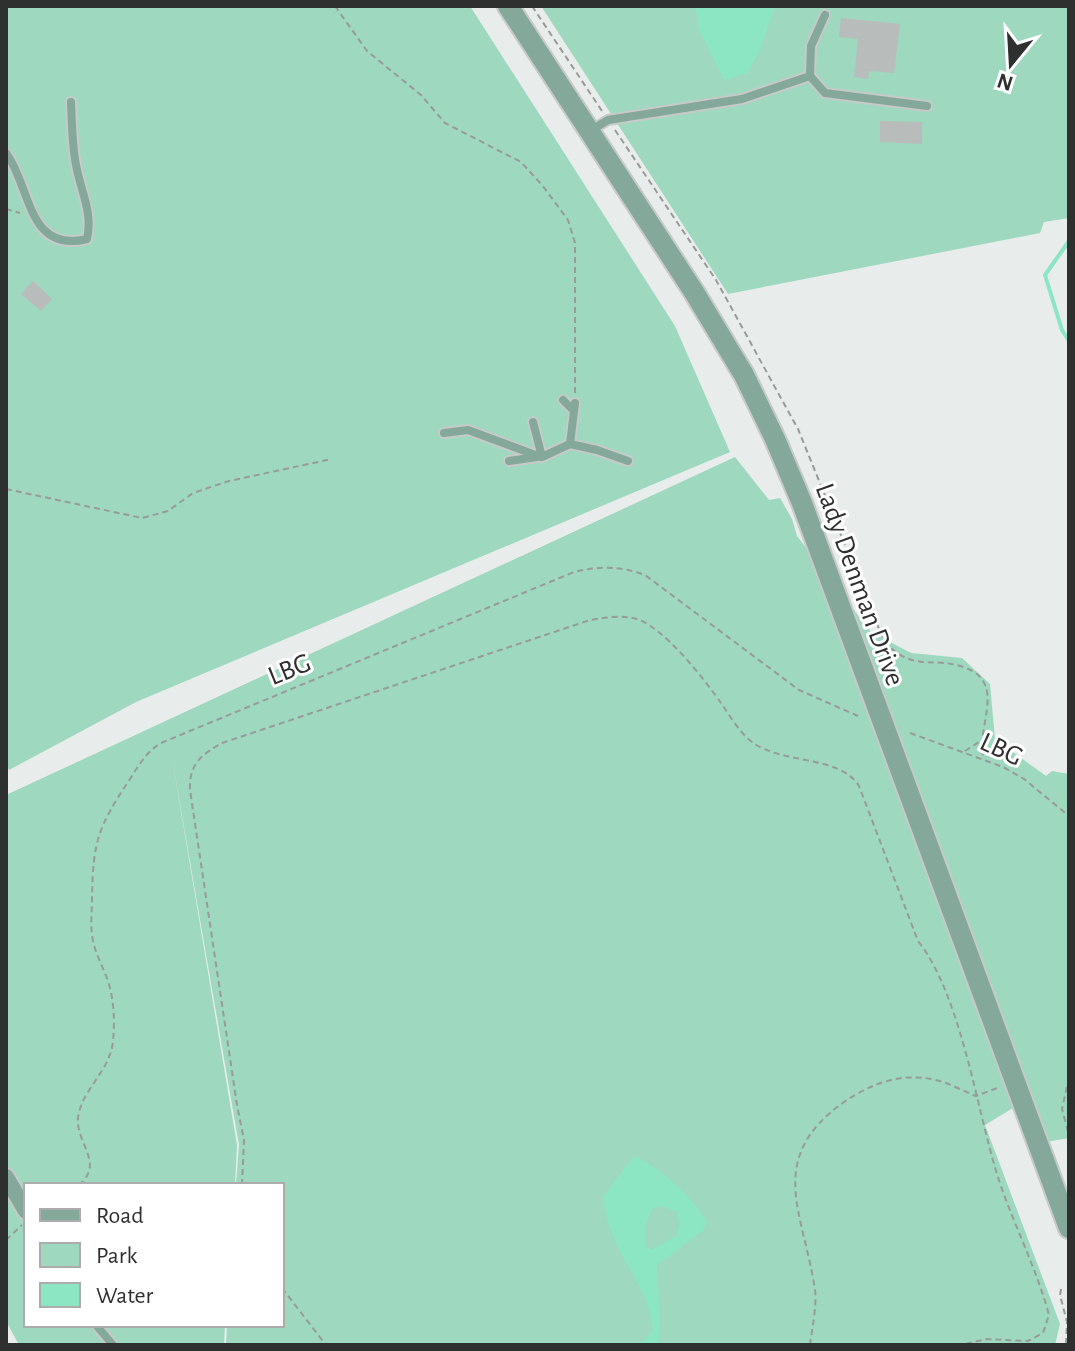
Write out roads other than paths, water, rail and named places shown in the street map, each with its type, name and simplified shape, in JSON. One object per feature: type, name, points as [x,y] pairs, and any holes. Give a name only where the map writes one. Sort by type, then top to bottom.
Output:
[{"type":"street","name":"Lady Denman Drive","points":[[508,6],[701,303],[744,375],[775,439],[802,503],[1069,1228]]},
{"type":"street","points":[[6,1177],[24,1208]]},
{"type":"lane","points":[[825,15],[811,46],[810,76],[825,93],[927,106]]},
{"type":"lane","points":[[590,131],[608,120],[742,99],[810,76]]},
{"type":"lane","points":[[6,153],[12,160],[31,211],[40,226],[58,241],[87,239],[89,208],[74,155],[71,102]]},
{"type":"lane","points":[[563,400],[574,407],[570,444]]},
{"type":"lane","points":[[533,422],[541,457]]},
{"type":"lane","points":[[444,433],[468,430],[541,457]]},
{"type":"lane","points":[[509,461],[541,457],[570,444],[628,461]]},
{"type":"lane","points":[[96,1327],[105,1345]]},
{"type":"lane","points":[[97,1327],[113,1345]]},
{"type":"water","points":[[695,6],[775,6],[760,50],[748,73],[724,80],[699,29]]},
{"type":"water","points":[[634,1156],[675,1184],[707,1222],[704,1230],[657,1265],[658,1345],[636,1345],[646,1339],[653,1329],[651,1317],[645,1298],[613,1237],[603,1197]],"holes":[[[661,1206],[677,1212],[680,1222],[676,1236],[651,1250],[645,1246],[646,1222],[653,1208]]]},
{"type":"waterway","points":[[1069,241],[1045,275],[1062,330],[1069,341]]}]
